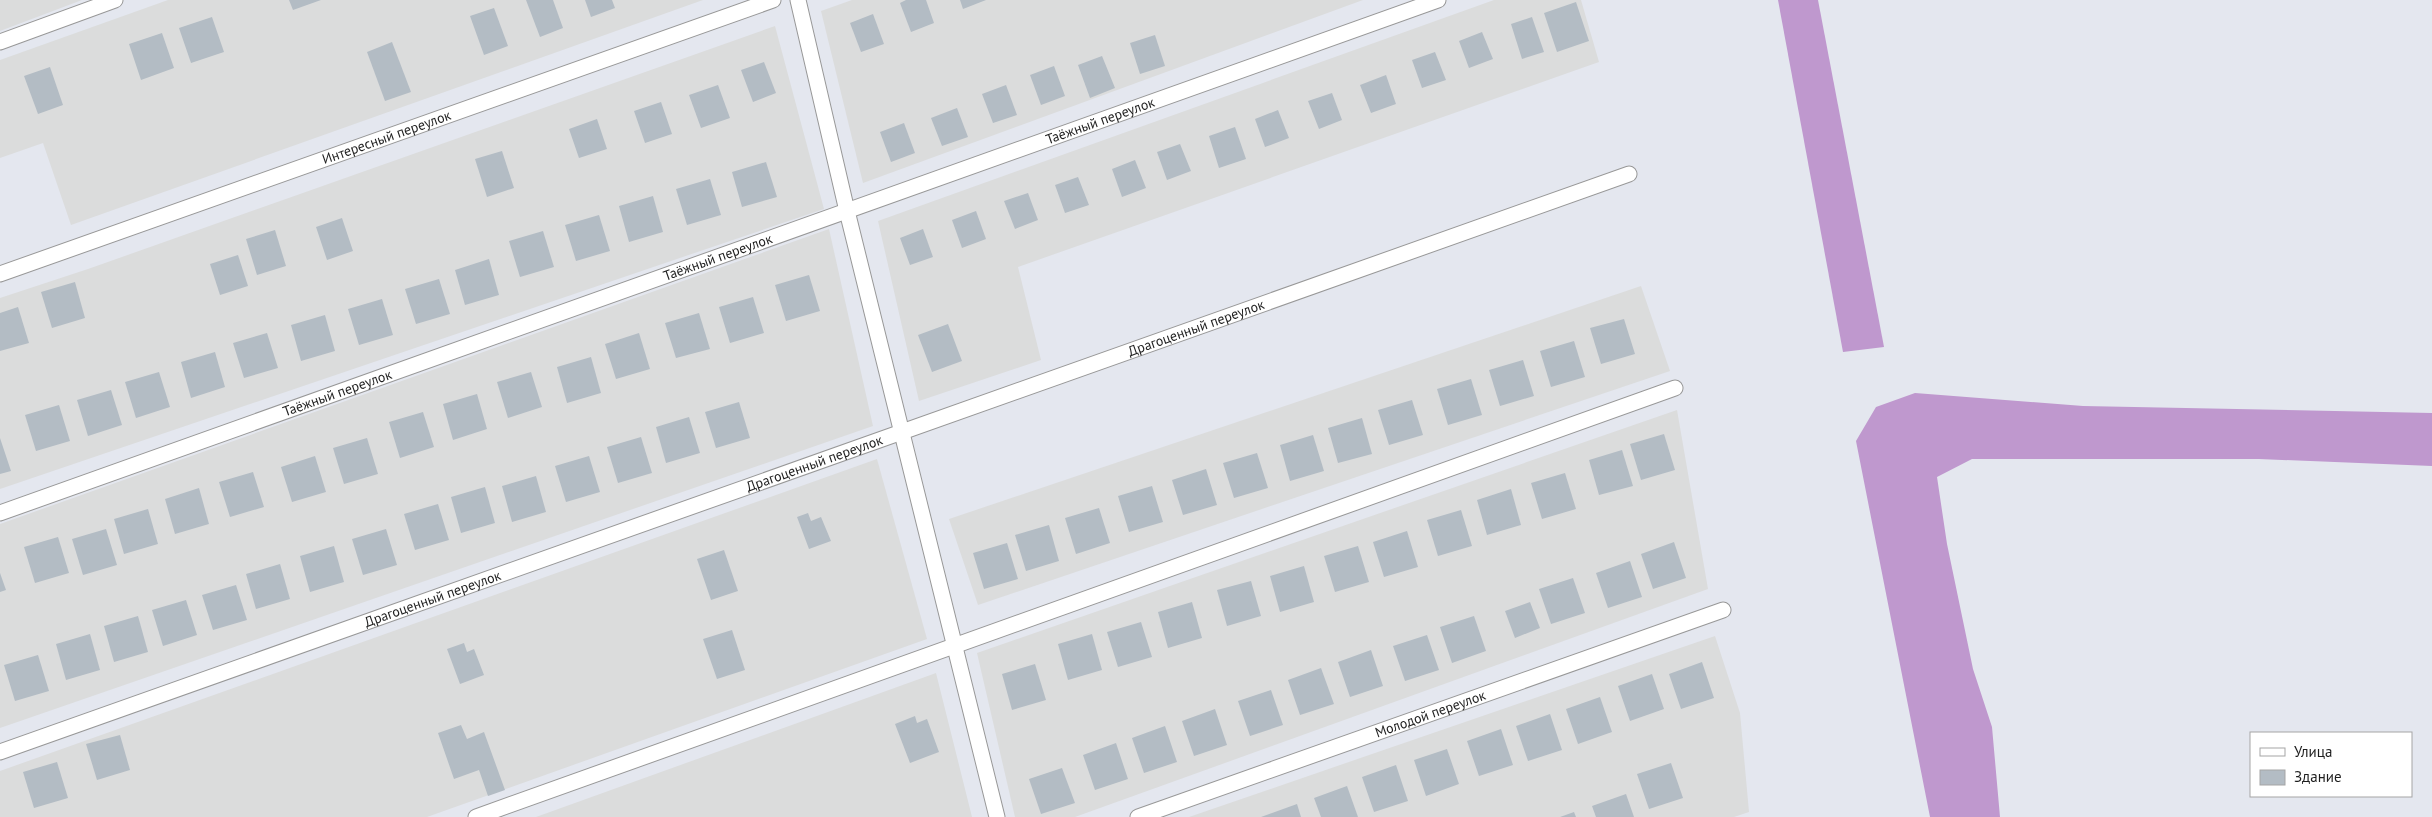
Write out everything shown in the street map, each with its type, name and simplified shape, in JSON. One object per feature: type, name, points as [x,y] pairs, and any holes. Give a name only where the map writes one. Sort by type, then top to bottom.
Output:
[{"type":"street","points":[[0,42],[115,0]]},
{"type":"street","name":"Интересный переулок","points":[[0,274],[773,0]]},
{"type":"street","points":[[798,0],[847,211],[997,817]]},
{"type":"street","name":"Таёжный переулок","points":[[0,514],[1438,0]]},
{"type":"street","name":"Драгоценный переулок","points":[[0,752],[1628,174]]},
{"type":"street","points":[[476,817],[1675,388]]},
{"type":"street","name":"Молодой переулок","points":[[1138,817],[1724,610]]},
{"type":"shaded area","points":[[0,0],[82,0],[0,31]]},
{"type":"shaded area","points":[[168,0],[703,0],[71,225],[43,143],[0,158],[0,60]]},
{"type":"shaded area","points":[[852,0],[1363,0],[863,183],[821,11]]},
{"type":"shaded area","points":[[1494,0],[1581,0],[1599,62],[1018,267],[1041,360],[919,401],[878,221]]},
{"type":"shaded area","points":[[1778,0],[1818,0],[1884,347],[1843,352]]},
{"type":"shaded area","points":[[775,26],[824,209],[0,489],[0,298],[88,269]]},
{"type":"shaded area","points":[[829,229],[873,426],[0,728],[0,524]]},
{"type":"shaded area","points":[[1641,286],[1670,371],[978,605],[949,519]]},
{"type":"shaded area","points":[[1915,393],[2083,406],[2432,413],[2432,466],[2259,459],[1972,459],[1937,477],[1947,544],[1973,669],[1992,727],[2000,817],[1930,817],[1856,441],[1876,407]]},
{"type":"shaded area","points":[[1677,410],[1708,589],[1075,817],[1015,817],[977,653]]},
{"type":"shaded area","points":[[877,459],[927,639],[427,817],[0,817],[0,771]]},
{"type":"shaded area","points":[[1715,636],[1740,713],[1749,812],[1734,817],[1189,817]]},
{"type":"shaded area","points":[[936,673],[972,817],[536,817]]},
{"type":"building","points":[[289,0],[321,0],[293,10]]},
{"type":"building","points":[[526,0],[553,0],[563,28],[540,37]]},
{"type":"building","points":[[585,0],[612,0],[615,8],[591,17]]},
{"type":"building","points":[[906,0],[926,0],[934,23],[911,32],[900,3]]},
{"type":"building","points":[[960,0],[986,0],[963,9]]},
{"type":"building","points":[[1576,2],[1589,41],[1557,52],[1544,13]]},
{"type":"building","points":[[494,8],[508,46],[484,55],[470,16]]},
{"type":"building","points":[[873,14],[884,44],[861,52],[850,23]]},
{"type":"building","points":[[212,17],[224,52],[191,63],[179,28]]},
{"type":"building","points":[[1532,17],[1544,52],[1522,59],[1511,24]]},
{"type":"building","points":[[1482,32],[1493,59],[1469,68],[1459,41]]},
{"type":"building","points":[[162,33],[174,68],[141,80],[129,44]]},
{"type":"building","points":[[1155,35],[1165,66],[1140,74],[1130,43]]},
{"type":"building","points":[[392,42],[411,92],[385,101],[367,52]]},
{"type":"building","points":[[1435,52],[1446,80],[1422,88],[1412,60]]},
{"type":"building","points":[[1102,56],[1115,88],[1090,98],[1078,65]]},
{"type":"building","points":[[764,62],[776,93],[753,102],[741,70]]},
{"type":"building","points":[[1054,66],[1065,96],[1041,105],[1030,75]]},
{"type":"building","points":[[50,67],[63,105],[38,114],[24,76]]},
{"type":"building","points":[[1386,75],[1396,104],[1371,113],[1360,85]]},
{"type":"building","points":[[718,85],[730,118],[701,128],[689,95]]},
{"type":"building","points":[[1006,85],[1017,115],[993,123],[982,94]]},
{"type":"building","points":[[1332,93],[1342,120],[1319,129],[1308,101]]},
{"type":"building","points":[[661,102],[672,134],[645,143],[634,111]]},
{"type":"building","points":[[957,108],[968,137],[942,146],[931,118]]},
{"type":"building","points":[[1278,110],[1289,138],[1265,147],[1255,119]]},
{"type":"building","points":[[597,119],[607,149],[579,158],[569,129]]},
{"type":"building","points":[[904,123],[915,153],[891,162],[880,132]]},
{"type":"building","points":[[1235,127],[1246,159],[1219,168],[1209,136]]},
{"type":"building","points":[[1180,144],[1191,171],[1167,180],[1157,152]]},
{"type":"building","points":[[502,151],[514,188],[487,197],[475,159]]},
{"type":"building","points":[[1135,160],[1146,188],[1122,197],[1112,169]]},
{"type":"building","points":[[766,162],[777,197],[742,207],[732,172]]},
{"type":"building","points":[[1078,177],[1089,205],[1065,213],[1055,185]]},
{"type":"building","points":[[710,179],[721,215],[687,225],[676,189]]},
{"type":"building","points":[[1028,193],[1038,220],[1015,229],[1004,201]]},
{"type":"building","points":[[653,196],[663,232],[629,242],[619,206]]},
{"type":"building","points":[[976,211],[986,239],[962,248],[952,220]]},
{"type":"building","points":[[599,215],[610,251],[576,261],[565,225]]},
{"type":"building","points":[[342,218],[353,251],[327,260],[316,227]]},
{"type":"building","points":[[923,229],[933,257],[910,265],[900,238]]},
{"type":"building","points":[[275,230],[286,266],[257,275],[246,239]]},
{"type":"building","points":[[543,231],[554,267],[520,277],[509,241]]},
{"type":"building","points":[[238,255],[248,286],[220,295],[210,264]]},
{"type":"building","points":[[489,259],[499,295],[465,305],[455,270]]},
{"type":"building","points":[[809,275],[820,311],[786,321],[775,285]]},
{"type":"building","points":[[439,279],[450,314],[416,324],[405,289]]},
{"type":"building","points":[[75,282],[85,318],[52,328],[41,292]]},
{"type":"building","points":[[753,297],[764,333],[730,343],[719,307]]},
{"type":"building","points":[[382,299],[393,335],[359,345],[348,309]]},
{"type":"building","points":[[18,307],[29,343],[0,351],[0,313]]},
{"type":"building","points":[[699,313],[710,349],[676,358],[665,323]]},
{"type":"building","points":[[325,315],[335,351],[301,361],[291,325]]},
{"type":"building","points":[[1624,319],[1635,354],[1601,364],[1590,328]]},
{"type":"building","points":[[948,324],[962,361],[932,372],[918,335]]},
{"type":"building","points":[[267,333],[278,368],[244,378],[233,343]]},
{"type":"building","points":[[639,333],[650,369],[616,379],[605,344]]},
{"type":"building","points":[[1574,341],[1585,377],[1551,387],[1540,351]]},
{"type":"building","points":[[215,352],[225,387],[191,398],[181,362]]},
{"type":"building","points":[[591,357],[601,393],[567,403],[557,367]]},
{"type":"building","points":[[1523,360],[1534,396],[1500,406],[1489,370]]},
{"type":"building","points":[[159,372],[170,407],[136,418],[125,382]]},
{"type":"building","points":[[531,372],[542,407],[508,418],[497,382]]},
{"type":"building","points":[[1471,379],[1482,415],[1448,425],[1437,389]]},
{"type":"building","points":[[111,390],[122,425],[88,436],[77,400]]},
{"type":"building","points":[[477,394],[487,429],[453,440],[443,404]]},
{"type":"building","points":[[1412,400],[1423,435],[1389,445],[1378,410]]},
{"type":"building","points":[[739,402],[750,438],[716,448],[705,412]]},
{"type":"building","points":[[59,405],[70,441],[36,451],[25,415]]},
{"type":"building","points":[[423,412],[434,447],[400,458],[389,422]]},
{"type":"building","points":[[689,417],[700,453],[666,463],[656,427]]},
{"type":"building","points":[[1362,418],[1372,454],[1338,463],[1328,428]]},
{"type":"building","points":[[1664,434],[1675,470],[1641,480],[1630,444]]},
{"type":"building","points":[[1313,435],[1324,471],[1290,481],[1280,445]]},
{"type":"building","points":[[641,437],[652,473],[618,483],[607,447]]},
{"type":"building","points":[[0,438],[11,471],[0,474]]},
{"type":"building","points":[[367,438],[378,474],[344,484],[333,448]]},
{"type":"building","points":[[1622,450],[1633,486],[1599,495],[1589,460]]},
{"type":"building","points":[[1257,453],[1268,488],[1234,498],[1223,463]]},
{"type":"building","points":[[315,456],[326,492],[292,502],[281,467]]},
{"type":"building","points":[[589,456],[600,492],[566,502],[555,466]]},
{"type":"building","points":[[1206,469],[1217,505],[1183,515],[1172,480]]},
{"type":"building","points":[[253,472],[264,507],[230,517],[219,482]]},
{"type":"building","points":[[1565,473],[1576,509],[1542,519],[1531,483]]},
{"type":"building","points":[[536,476],[546,512],[512,522],[502,486]]},
{"type":"building","points":[[1152,486],[1163,522],[1129,532],[1118,496]]},
{"type":"building","points":[[485,487],[495,523],[461,533],[451,497]]},
{"type":"building","points":[[199,488],[209,524],[175,534],[165,499]]},
{"type":"building","points":[[1511,489],[1521,525],[1487,535],[1477,500]]},
{"type":"building","points":[[438,504],[449,540],[415,550],[404,514]]},
{"type":"building","points":[[1099,508],[1110,543],[1076,554],[1065,518]]},
{"type":"building","points":[[148,509],[158,544],[124,554],[114,519]]},
{"type":"building","points":[[1461,510],[1472,546],[1438,556],[1427,520]]},
{"type":"building","points":[[808,513],[811,521],[821,517],[831,541],[809,549],[797,517]]},
{"type":"building","points":[[1049,525],[1059,561],[1026,571],[1015,535]]},
{"type":"building","points":[[106,529],[117,565],[83,575],[72,539]]},
{"type":"building","points":[[386,529],[397,565],[363,575],[352,539]]},
{"type":"building","points":[[1407,531],[1418,567],[1384,577],[1373,542]]},
{"type":"building","points":[[58,537],[69,573],[35,583],[24,547]]},
{"type":"building","points":[[1674,542],[1686,578],[1653,589],[1641,554]]},
{"type":"building","points":[[1007,543],[1018,579],[984,589],[973,553]]},
{"type":"building","points":[[334,546],[344,582],[310,592],[300,556]]},
{"type":"building","points":[[1358,546],[1369,582],[1335,592],[1324,556]]},
{"type":"building","points":[[724,550],[738,591],[711,600],[697,559]]},
{"type":"building","points":[[1630,561],[1642,597],[1608,608],[1596,573]]},
{"type":"building","points":[[280,564],[290,599],[256,609],[246,574]]},
{"type":"building","points":[[1304,566],[1314,602],[1280,612],[1270,576]]},
{"type":"building","points":[[0,573],[6,590],[0,592]]},
{"type":"building","points":[[1573,578],[1585,613],[1551,624],[1539,589]]},
{"type":"building","points":[[1251,581],[1261,616],[1227,626],[1217,590]]},
{"type":"building","points":[[236,585],[247,620],[213,630],[202,595]]},
{"type":"building","points":[[186,600],[197,635],[163,646],[152,610]]},
{"type":"building","points":[[1192,602],[1202,638],[1168,648],[1158,612]]},
{"type":"building","points":[[1530,602],[1540,628],[1515,638],[1505,611]]},
{"type":"building","points":[[138,616],[148,652],[114,662],[104,626]]},
{"type":"building","points":[[1474,616],[1486,651],[1452,663],[1440,627]]},
{"type":"building","points":[[1141,622],[1152,657],[1118,667],[1107,632]]},
{"type":"building","points":[[732,630],[745,670],[717,679],[703,639]]},
{"type":"building","points":[[90,634],[100,670],[66,680],[56,644]]},
{"type":"building","points":[[1092,634],[1102,670],[1068,680],[1058,644]]},
{"type":"building","points":[[1427,635],[1439,670],[1405,681],[1393,646]]},
{"type":"building","points":[[464,643],[467,652],[474,649],[484,675],[460,684],[447,649]]},
{"type":"building","points":[[1371,650],[1383,686],[1350,697],[1338,662]]},
{"type":"building","points":[[38,655],[49,691],[15,701],[4,665]]},
{"type":"building","points":[[1702,662],[1714,698],[1681,709],[1669,674]]},
{"type":"building","points":[[1035,664],[1046,700],[1012,710],[1002,674]]},
{"type":"building","points":[[1321,668],[1334,704],[1300,715],[1288,680]]},
{"type":"building","points":[[1652,674],[1664,709],[1630,721],[1618,686]]},
{"type":"building","points":[[1271,690],[1283,725],[1250,736],[1238,701]]},
{"type":"building","points":[[1600,697],[1612,732],[1578,744],[1566,709]]},
{"type":"building","points":[[1215,709],[1227,745],[1194,756],[1182,721]]},
{"type":"building","points":[[1550,714],[1562,750],[1528,761],[1516,726]]},
{"type":"building","points":[[915,716],[917,723],[927,719],[939,752],[910,763],[895,724]]},
{"type":"building","points":[[461,725],[467,739],[484,732],[505,790],[488,796],[479,770],[454,779],[438,733]]},
{"type":"building","points":[[1165,726],[1177,762],[1144,773],[1132,738]]},
{"type":"building","points":[[1501,729],[1513,765],[1479,776],[1467,741]]},
{"type":"building","points":[[120,735],[130,770],[97,780],[86,744]]},
{"type":"building","points":[[1116,743],[1128,779],[1095,790],[1083,755]]},
{"type":"building","points":[[1447,749],[1459,784],[1426,796],[1414,760]]},
{"type":"building","points":[[57,762],[68,798],[34,808],[23,772]]},
{"type":"building","points":[[1671,763],[1683,798],[1649,809],[1637,774]]},
{"type":"building","points":[[1396,765],[1408,801],[1374,812],[1362,777]]},
{"type":"building","points":[[1062,768],[1075,803],[1041,814],[1029,779]]},
{"type":"building","points":[[1347,786],[1358,817],[1321,817],[1314,798]]},
{"type":"building","points":[[1626,794],[1634,817],[1596,817],[1592,806]]},
{"type":"building","points":[[1297,804],[1301,817],[1261,817]]},
{"type":"building","points":[[1574,812],[1576,817],[1560,817]]}]
